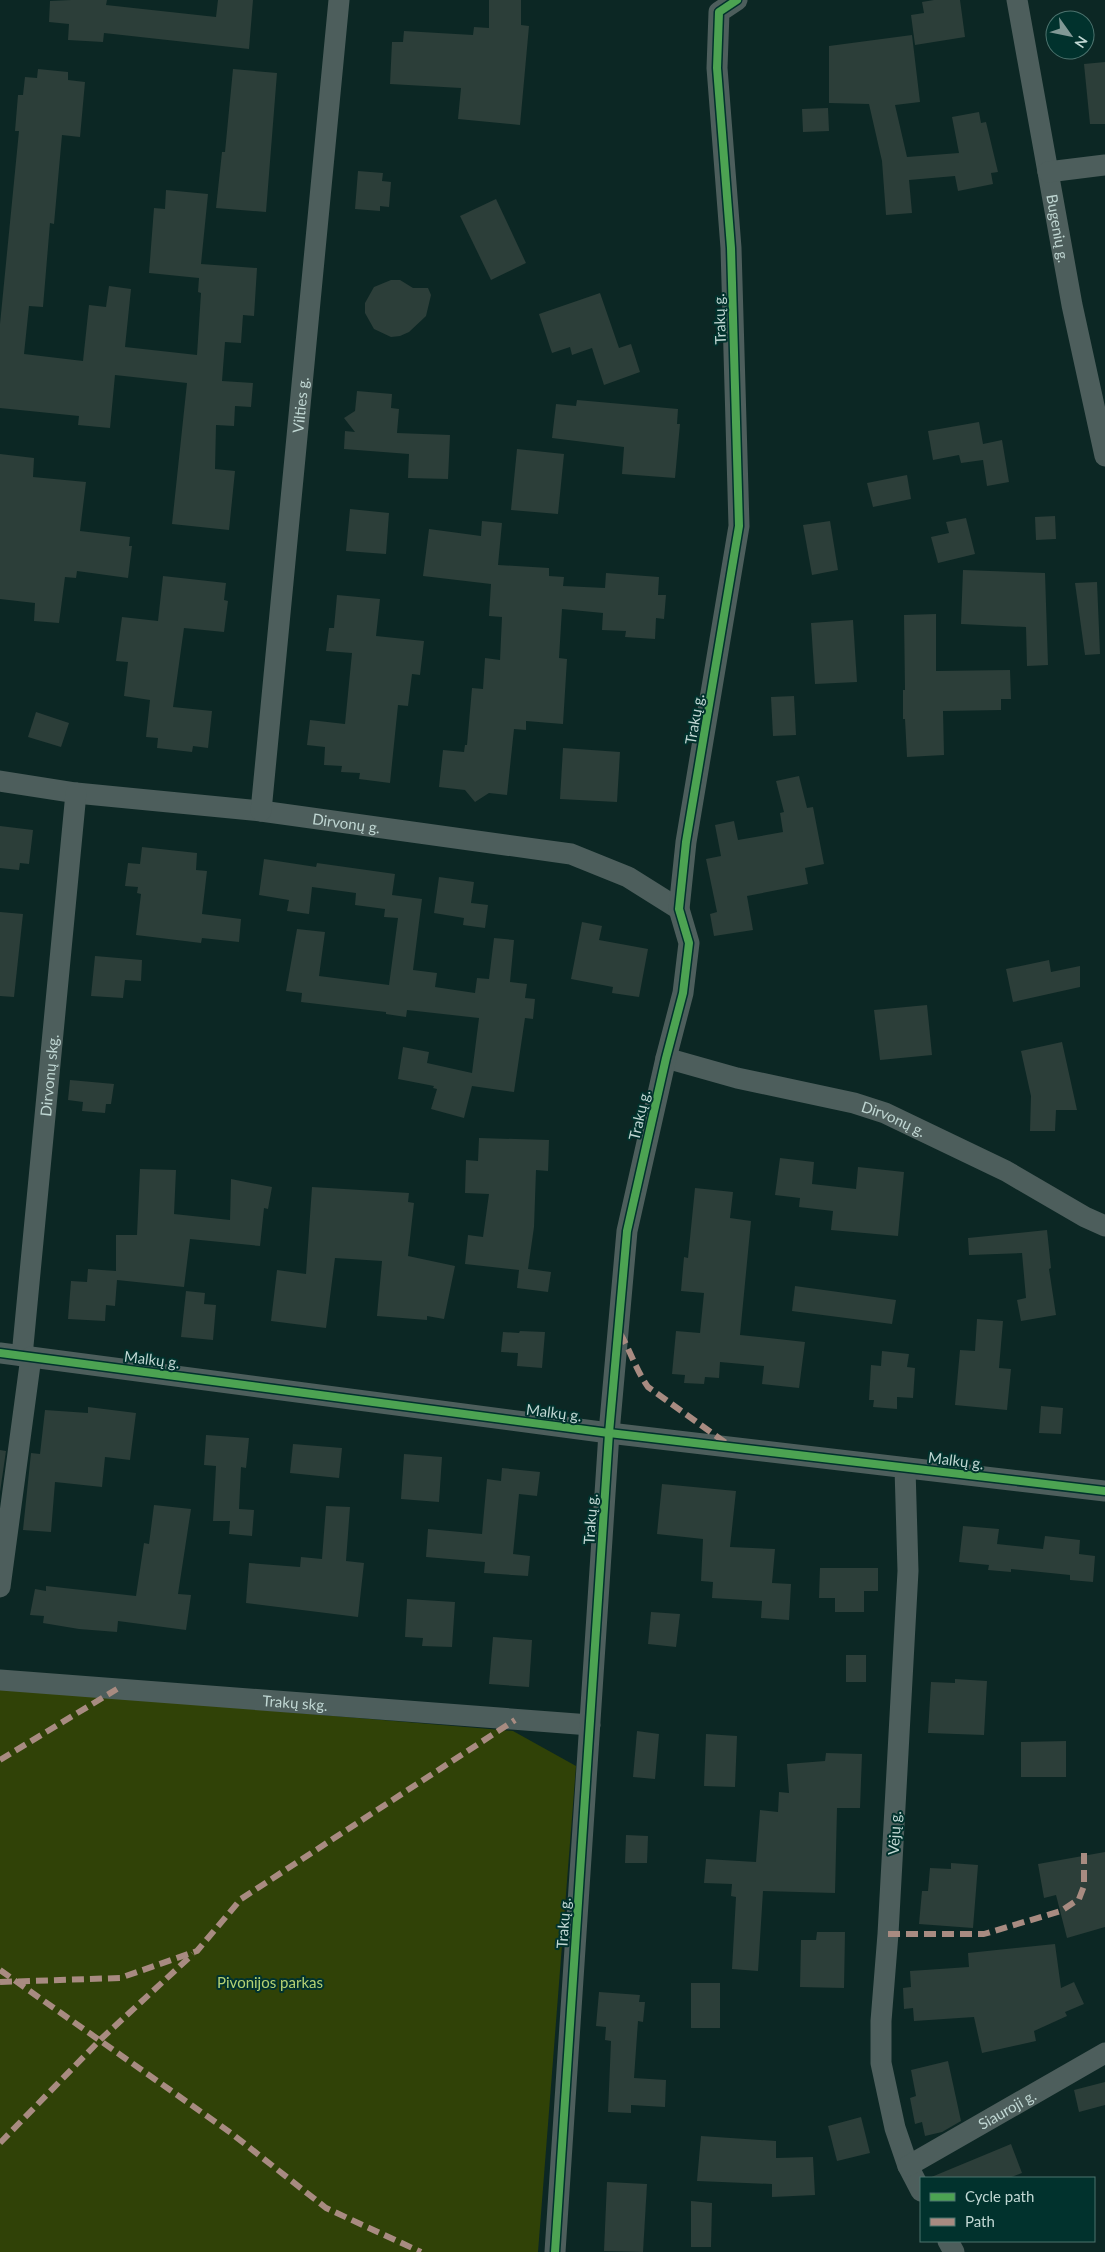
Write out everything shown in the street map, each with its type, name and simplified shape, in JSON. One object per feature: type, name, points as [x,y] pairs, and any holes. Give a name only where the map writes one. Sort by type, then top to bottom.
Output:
[{"type":"street","name":"Vilties g.","points":[[262,811],[339,0]]},
{"type":"street","name":"Trakų g.","points":[[555,2252],[609,1433],[627,1231],[666,1058],[683,993],[689,944],[679,909],[686,842],[739,526],[731,248],[717,68],[719,12],[737,0]]},
{"type":"street","name":"Bugenių g.","points":[[1017,0],[1072,305],[1105,456]]},
{"type":"street","points":[[1048,172],[1105,165]]},
{"type":"street","name":"Dirvonų g.","points":[[0,781],[76,793],[262,811],[571,854],[628,876],[679,909]]},
{"type":"street","name":"Dirvonų skg.","points":[[27,1357],[76,793]]},
{"type":"street","name":"Dirvonų g.","points":[[666,1058],[737,1078],[854,1103],[885,1113],[1006,1171],[1085,1217],[1105,1226]]},
{"type":"street","name":"Malkų g.","points":[[0,1353],[609,1433],[1105,1491]]},
{"type":"street","points":[[0,1588],[27,1357]]},
{"type":"street","name":"Vėjų g.","points":[[905,1468],[908,1571],[888,1934],[881,2021],[881,2063],[895,2128],[908,2166],[920,2189]]},
{"type":"street","name":"Trakų skg.","points":[[0,1680],[590,1725]]},
{"type":"street","name":"Siauroji g.","points":[[908,2166],[1105,2053]]},
{"type":"green space","name":"Pivonijos parkas","points":[[0,1688],[513,1731],[576,1766],[538,2252],[0,2252]]},
{"type":"building","points":[[107,0],[106,5],[216,17],[218,0],[253,0],[249,49],[104,33],[103,42],[68,40],[69,24],[49,22],[50,1]]},
{"type":"building","points":[[489,0],[521,0],[521,25],[529,26],[520,125],[458,119],[461,88],[390,84],[392,42],[403,42],[404,31],[473,35],[474,27],[489,28]]},
{"type":"building","points":[[960,0],[965,37],[915,45],[911,15],[924,13],[922,2]]},
{"type":"building","points":[[912,35],[920,102],[895,105],[907,157],[959,153],[952,117],[979,112],[981,123],[986,122],[998,172],[991,173],[993,184],[958,191],[955,176],[909,180],[912,213],[886,215],[882,161],[869,104],[829,103],[829,46]]},
{"type":"building","points":[[1105,62],[1105,124],[1090,124],[1084,64]]},
{"type":"building","points":[[38,69],[68,72],[68,80],[85,82],[80,137],[62,135],[54,224],[50,223],[43,307],[29,306],[24,354],[83,361],[89,305],[106,307],[109,286],[131,289],[125,347],[197,355],[201,293],[198,292],[199,278],[149,273],[154,208],[165,209],[166,190],[208,194],[201,264],[257,268],[254,316],[243,315],[241,343],[225,342],[222,381],[253,383],[251,407],[235,406],[234,426],[216,425],[215,469],[235,471],[229,530],[172,524],[187,383],[115,375],[110,428],[78,425],[79,416],[0,408],[0,324],[19,131],[15,131],[18,95],[23,95],[25,77],[37,78]]},
{"type":"building","points":[[233,69],[277,73],[266,212],[216,208],[222,152],[225,152]]},
{"type":"building","points":[[828,108],[829,131],[803,132],[802,109]]},
{"type":"building","points":[[358,171],[383,173],[382,181],[391,182],[389,207],[380,206],[380,211],[355,209]]},
{"type":"building","points":[[496,199],[526,263],[491,280],[460,216]]},
{"type":"building","points":[[391,280],[400,280],[413,288],[428,288],[431,295],[426,316],[409,332],[391,337],[374,329],[365,313],[365,303],[374,287]]},
{"type":"building","points":[[600,293],[619,348],[631,344],[640,372],[604,385],[592,348],[572,355],[570,347],[552,353],[539,314]]},
{"type":"building","points":[[357,391],[392,394],[391,408],[399,409],[397,433],[450,435],[448,479],[408,478],[409,454],[344,449],[345,431],[355,432],[344,418],[355,411]]},
{"type":"building","points":[[577,400],[678,409],[677,424],[680,424],[675,478],[622,474],[624,447],[552,438],[556,404],[576,406]]},
{"type":"building","points":[[979,422],[983,444],[1002,440],[1009,482],[987,486],[983,460],[961,463],[959,455],[933,460],[928,431]]},
{"type":"building","points":[[517,449],[564,454],[558,514],[511,510]]},
{"type":"building","points":[[0,454],[34,458],[33,477],[86,482],[80,531],[130,537],[129,546],[132,546],[128,578],[77,571],[76,578],[65,577],[59,623],[34,621],[35,603],[0,599]]},
{"type":"building","points":[[907,475],[911,499],[873,507],[867,483]]},
{"type":"building","points":[[350,509],[389,513],[386,554],[346,551]]},
{"type":"building","points":[[1055,516],[1056,539],[1036,540],[1035,517]]},
{"type":"building","points":[[966,518],[975,554],[938,563],[931,537],[949,533],[946,522]]},
{"type":"building","points":[[482,521],[502,523],[498,565],[549,568],[549,576],[564,577],[563,586],[605,588],[606,573],[659,577],[658,595],[666,595],[664,619],[656,618],[655,639],[625,637],[626,631],[602,630],[603,613],[562,609],[559,658],[567,659],[563,724],[526,721],[526,730],[514,729],[507,795],[489,793],[475,802],[465,790],[439,787],[443,750],[464,752],[465,745],[467,745],[472,688],[483,689],[485,658],[500,660],[502,617],[489,616],[491,584],[423,576],[429,529],[481,536]]},
{"type":"building","points":[[830,521],[838,570],[812,575],[803,525]]},
{"type":"building","points":[[963,570],[1045,573],[1048,665],[1027,666],[1026,627],[961,624]]},
{"type":"building","points":[[163,576],[226,583],[224,600],[228,601],[224,632],[184,628],[173,707],[212,711],[208,748],[193,746],[192,752],[157,748],[158,738],[146,737],[150,700],[124,696],[128,662],[116,661],[122,617],[158,621]]},
{"type":"building","points":[[1097,582],[1100,654],[1085,655],[1075,583]]},
{"type":"building","points":[[337,595],[380,599],[376,636],[424,641],[420,675],[412,674],[408,706],[398,705],[390,783],[359,779],[360,773],[341,772],[342,766],[324,765],[325,747],[307,745],[310,720],[345,724],[352,653],[326,651],[329,628],[334,628]]},
{"type":"building","points":[[936,614],[936,671],[1010,670],[1011,699],[1001,699],[1001,710],[943,711],[944,755],[907,757],[905,719],[903,719],[903,690],[905,690],[904,615]]},
{"type":"building","points":[[853,620],[857,682],[815,684],[811,623]]},
{"type":"building","points":[[794,696],[796,735],[773,736],[771,697]]},
{"type":"building","points":[[36,712],[69,723],[61,747],[28,737]]},
{"type":"building","points":[[563,748],[620,752],[617,802],[560,799]]},
{"type":"building","points":[[799,776],[807,808],[813,807],[824,864],[805,868],[808,884],[747,896],[753,930],[714,936],[710,914],[717,912],[706,859],[721,856],[715,825],[734,821],[738,840],[783,832],[780,813],[784,812],[776,781]]},
{"type":"building","points":[[0,826],[33,830],[29,864],[20,863],[19,870],[0,868]]},
{"type":"building","points":[[142,847],[197,853],[196,870],[207,871],[202,914],[241,919],[239,942],[202,938],[201,943],[136,935],[141,894],[137,893],[138,887],[125,886],[128,863],[140,864]]},
{"type":"building","points":[[264,859],[316,867],[317,863],[395,874],[392,895],[422,899],[413,970],[437,973],[435,987],[475,993],[477,978],[489,979],[494,938],[514,940],[510,982],[527,984],[525,998],[535,999],[533,1019],[525,1018],[514,1092],[472,1086],[464,1118],[431,1109],[437,1089],[433,1088],[434,1086],[398,1079],[403,1047],[429,1052],[427,1063],[472,1073],[479,1018],[407,1010],[406,1017],[386,1014],[386,1012],[301,1002],[302,993],[286,991],[297,929],[325,932],[319,976],[389,985],[398,918],[384,917],[385,909],[355,905],[356,893],[312,887],[309,914],[287,911],[289,900],[259,895]]},
{"type":"building","points":[[439,877],[474,882],[471,903],[488,905],[485,928],[463,925],[464,918],[434,913]]},
{"type":"building","points":[[0,912],[23,914],[14,997],[0,996]]},
{"type":"building","points":[[582,922],[602,926],[599,940],[648,949],[639,997],[612,993],[613,987],[571,979]]},
{"type":"building","points":[[95,956],[142,960],[141,981],[125,980],[123,998],[91,996]]},
{"type":"building","points":[[1049,960],[1051,972],[1080,966],[1080,987],[1013,1002],[1006,969]]},
{"type":"building","points":[[927,1005],[932,1055],[880,1060],[874,1010]]},
{"type":"building","points":[[1062,1042],[1077,1110],[1056,1110],[1055,1131],[1030,1131],[1031,1096],[1021,1051]]},
{"type":"building","points":[[70,1080],[114,1084],[111,1104],[106,1104],[105,1113],[82,1111],[83,1102],[68,1100]]},
{"type":"building","points":[[479,1138],[549,1140],[548,1171],[536,1170],[534,1227],[528,1269],[551,1272],[548,1292],[517,1288],[519,1270],[465,1264],[468,1235],[483,1237],[489,1194],[465,1193],[466,1160],[478,1161]]},
{"type":"building","points":[[780,1158],[814,1162],[812,1184],[856,1189],[858,1167],[904,1172],[898,1236],[831,1230],[833,1211],[799,1207],[800,1198],[775,1195]]},
{"type":"building","points":[[140,1169],[176,1170],[174,1214],[230,1220],[231,1179],[272,1187],[268,1209],[264,1208],[260,1246],[190,1239],[184,1287],[117,1280],[115,1306],[106,1305],[105,1321],[68,1319],[71,1281],[87,1282],[88,1269],[116,1271],[116,1235],[137,1235]]},
{"type":"building","points":[[312,1187],[409,1193],[408,1202],[414,1203],[408,1256],[455,1266],[444,1319],[427,1316],[427,1320],[377,1316],[382,1261],[335,1258],[326,1328],[271,1321],[277,1270],[306,1274]]},
{"type":"building","points":[[695,1188],[733,1192],[730,1218],[751,1221],[740,1335],[805,1342],[799,1388],[762,1384],[764,1366],[720,1362],[719,1378],[705,1377],[704,1384],[684,1383],[685,1375],[672,1374],[676,1331],[700,1333],[704,1293],[681,1291],[684,1257],[688,1258]]},
{"type":"building","points":[[1047,1230],[1051,1268],[1049,1269],[1056,1315],[1021,1321],[1017,1300],[1026,1298],[1022,1253],[969,1255],[968,1238]]},
{"type":"building","points":[[795,1286],[896,1300],[892,1324],[792,1311]]},
{"type":"building","points":[[186,1291],[205,1293],[204,1304],[216,1305],[213,1340],[181,1337]]},
{"type":"building","points":[[977,1319],[1003,1321],[999,1368],[1011,1369],[1007,1410],[955,1405],[960,1350],[975,1351]]},
{"type":"building","points":[[520,1331],[545,1332],[542,1368],[517,1366],[518,1353],[501,1352],[503,1332],[519,1333]]},
{"type":"building","points":[[882,1351],[909,1354],[907,1367],[915,1368],[913,1398],[897,1397],[897,1409],[873,1407],[874,1400],[869,1400],[871,1365],[881,1366]]},
{"type":"building","points":[[1041,1406],[1063,1408],[1061,1434],[1039,1433]]},
{"type":"building","points":[[88,1407],[136,1413],[130,1460],[105,1457],[102,1487],[55,1482],[51,1532],[23,1530],[31,1453],[40,1454],[45,1410],[88,1413]]},
{"type":"building","points":[[206,1435],[249,1438],[246,1468],[241,1467],[239,1509],[254,1510],[252,1536],[229,1534],[230,1521],[213,1521],[216,1466],[204,1465]]},
{"type":"building","points":[[293,1444],[342,1448],[339,1478],[290,1473]]},
{"type":"building","points":[[0,1450],[6,1451],[0,1492]]},
{"type":"building","points":[[404,1454],[442,1457],[439,1502],[401,1499]]},
{"type":"building","points":[[502,1468],[540,1472],[537,1496],[519,1494],[513,1554],[530,1556],[528,1576],[484,1573],[485,1562],[426,1557],[428,1529],[482,1534],[487,1479],[501,1481]]},
{"type":"building","points":[[662,1484],[736,1491],[730,1547],[775,1549],[772,1583],[791,1584],[789,1620],[761,1618],[762,1601],[712,1598],[713,1582],[701,1581],[703,1539],[657,1534]]},
{"type":"building","points":[[154,1505],[191,1509],[178,1594],[191,1595],[186,1630],[118,1621],[117,1632],[79,1629],[43,1623],[44,1616],[30,1615],[35,1589],[46,1591],[46,1586],[136,1596],[144,1543],[149,1544]]},
{"type":"building","points":[[326,1506],[350,1507],[346,1561],[364,1563],[358,1617],[246,1603],[249,1563],[300,1567],[301,1557],[322,1559]]},
{"type":"building","points":[[963,1526],[999,1529],[997,1544],[1043,1549],[1045,1536],[1080,1540],[1079,1554],[1095,1556],[1093,1582],[1070,1580],[1070,1575],[1011,1569],[1011,1572],[988,1570],[989,1565],[959,1562]]},
{"type":"building","points":[[820,1568],[878,1568],[878,1591],[864,1591],[864,1612],[835,1612],[835,1598],[819,1598]]},
{"type":"building","points":[[407,1599],[455,1602],[452,1647],[422,1646],[423,1638],[405,1637]]},
{"type":"building","points":[[651,1612],[680,1614],[676,1647],[648,1644]]},
{"type":"building","points":[[493,1637],[532,1640],[529,1687],[489,1684]]},
{"type":"building","points":[[846,1655],[866,1655],[866,1682],[846,1682]]},
{"type":"building","points":[[955,1679],[987,1681],[984,1735],[928,1733],[931,1682],[955,1683]]},
{"type":"building","points":[[637,1731],[659,1734],[655,1779],[633,1777]]},
{"type":"building","points":[[706,1734],[737,1736],[735,1787],[704,1786]]},
{"type":"building","points":[[1066,1741],[1066,1777],[1021,1777],[1021,1742]]},
{"type":"building","points":[[826,1753],[862,1754],[860,1808],[837,1808],[835,1893],[763,1891],[758,1971],[732,1969],[736,1897],[731,1896],[732,1884],[704,1883],[706,1859],[756,1862],[760,1810],[778,1812],[779,1792],[789,1793],[787,1764],[825,1761]]},
{"type":"building","points":[[626,1835],[648,1836],[647,1863],[625,1863]]},
{"type":"building","points":[[1105,1852],[1105,1927],[1067,1938],[1056,1895],[1044,1898],[1038,1864]]},
{"type":"building","points":[[951,1863],[978,1865],[973,1928],[919,1924],[922,1891],[928,1891],[930,1868],[951,1869]]},
{"type":"building","points":[[817,1932],[845,1932],[844,1988],[800,1987],[801,1940],[816,1940]]},
{"type":"building","points":[[1055,1944],[1061,1988],[1074,1982],[1084,2004],[1065,2012],[1067,2016],[1034,2031],[1036,2041],[982,2053],[974,2017],[914,2021],[913,2008],[904,2009],[903,1988],[911,1987],[910,1971],[969,1967],[968,1953]]},
{"type":"building","points":[[691,1983],[720,1983],[720,2028],[691,2028]]},
{"type":"building","points":[[599,1992],[640,1995],[639,2002],[645,2002],[643,2022],[638,2021],[634,2078],[666,2080],[665,2107],[631,2105],[631,2113],[608,2112],[611,2041],[605,2040],[606,2027],[596,2026]]},
{"type":"building","points":[[948,2061],[961,2121],[942,2132],[925,2136],[922,2122],[915,2124],[910,2098],[916,2096],[911,2070]]},
{"type":"building","points":[[1105,2082],[1105,2105],[1079,2112],[1074,2090]]},
{"type":"building","points":[[861,2117],[870,2153],[837,2161],[828,2126]]},
{"type":"building","points":[[701,2136],[776,2141],[776,2158],[813,2157],[815,2195],[772,2197],[772,2184],[697,2181]]},
{"type":"building","points":[[1011,2144],[1022,2173],[1012,2177],[931,2177]]},
{"type":"building","points":[[607,2182],[647,2184],[643,2252],[604,2251]]},
{"type":"building","points":[[691,2201],[712,2203],[711,2247],[691,2247]]},
{"type":"marked path","points":[[620,1333],[648,1387],[730,1446]]},
{"type":"marked path","points":[[0,1760],[117,1689]]},
{"type":"marked path","points":[[0,1982],[120,1978],[197,1951],[241,1899],[515,1720]]},
{"type":"marked path","points":[[888,1934],[984,1934],[1061,1911],[1079,1899],[1084,1886],[1084,1853]]},
{"type":"marked path","points":[[0,2143],[101,2039],[193,1954]]},
{"type":"marked path","points":[[0,1970],[231,2133],[326,2208],[421,2252]]},
{"type":"cycle path","points":[[555,2252],[609,1433],[627,1231],[666,1058],[683,993],[689,943],[679,909],[686,842],[739,526],[731,248],[717,68],[719,12],[737,0]]},
{"type":"cycle path","points":[[0,1353],[609,1433],[1105,1491]]}]
